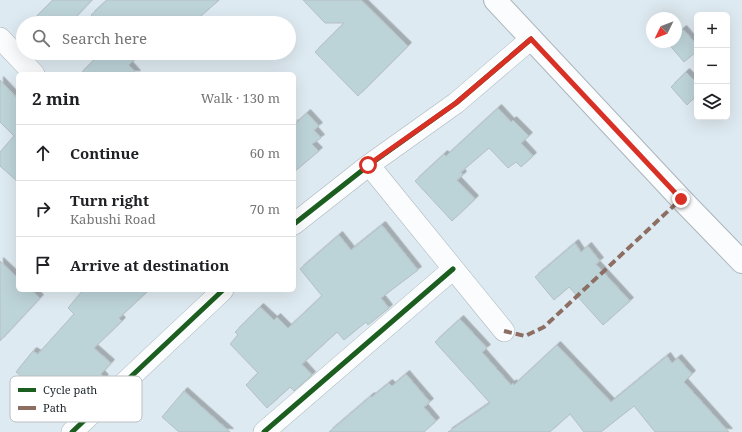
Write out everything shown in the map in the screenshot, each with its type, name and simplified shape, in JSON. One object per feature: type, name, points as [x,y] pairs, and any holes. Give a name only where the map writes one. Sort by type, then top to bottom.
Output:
[{"type":"main road","points":[[495,0],[742,262]]},
{"type":"street","points":[[0,38],[16,55]]},
{"type":"street","points":[[296,222],[368,165],[456,103],[531,39]]},
{"type":"street","points":[[21,60],[32,72]]},
{"type":"street","points":[[368,165],[504,331]]},
{"type":"street","points":[[264,432],[453,269]]},
{"type":"street","points":[[132,376],[221,292]]},
{"type":"street","points":[[72,432],[83,422]]},
{"type":"building","points":[[53,0],[92,0],[77,16],[37,16]]},
{"type":"building","points":[[107,0],[219,0],[201,16],[91,15]]},
{"type":"building","points":[[303,0],[361,0],[408,46],[358,96],[315,52],[344,23],[325,23]]},
{"type":"building","points":[[683,29],[694,42],[694,54],[684,62],[672,48],[682,48]]},
{"type":"building","points":[[94,60],[134,60],[129,65],[135,72],[82,72]]},
{"type":"building","points":[[686,72],[694,80],[694,98],[687,105],[671,87]]},
{"type":"building","points":[[0,80],[16,97],[16,180],[0,166],[0,152],[14,136],[0,122]]},
{"type":"building","points":[[498,108],[511,122],[513,120],[529,136],[521,143],[533,156],[521,167],[516,162],[508,168],[489,148],[461,172],[463,175],[457,180],[475,199],[452,221],[415,181],[444,154],[446,156]]},
{"type":"building","points":[[307,113],[319,126],[314,130],[321,138],[312,144],[319,151],[296,170],[296,123]]},
{"type":"building","points":[[382,225],[418,270],[381,298],[389,308],[368,325],[366,322],[344,340],[337,332],[302,364],[312,375],[294,391],[290,387],[267,408],[246,385],[258,373],[230,344],[238,335],[235,332],[260,307],[274,320],[277,317],[288,328],[322,296],[300,269],[339,235],[351,250]]},
{"type":"building","points":[[575,243],[581,252],[588,246],[600,261],[596,264],[630,301],[603,325],[569,287],[554,300],[535,277]]},
{"type":"building","points":[[0,261],[16,276],[16,292],[33,292],[40,298],[0,341]]},
{"type":"building","points":[[81,292],[147,292],[119,318],[122,321],[94,348],[111,363],[101,374],[103,376],[21,376],[16,372],[33,351],[38,354],[74,314],[68,308]]},
{"type":"building","points":[[460,319],[487,348],[482,352],[511,385],[513,383],[514,385],[557,345],[611,402],[667,356],[672,363],[678,358],[692,374],[684,382],[729,432],[655,432],[634,406],[601,432],[584,432],[570,414],[550,432],[448,432],[490,403],[435,342]]},
{"type":"building","points":[[406,374],[430,402],[424,407],[436,421],[424,432],[329,432],[371,396],[372,397],[389,383],[392,386]]},
{"type":"building","points":[[184,391],[230,432],[179,432],[162,417]]},
{"type":"marked path","points":[[504,331],[525,336],[544,327],[681,199]]},
{"type":"cycle path","points":[[296,222],[369,165],[456,103],[531,39]]},
{"type":"cycle path","points":[[264,432],[453,269]]},
{"type":"cycle path","points":[[132,376],[221,292]]},
{"type":"cycle path","points":[[72,432],[83,422]]},
{"type":"route","points":[[368,165],[456,103],[531,39],[681,199]]}]
